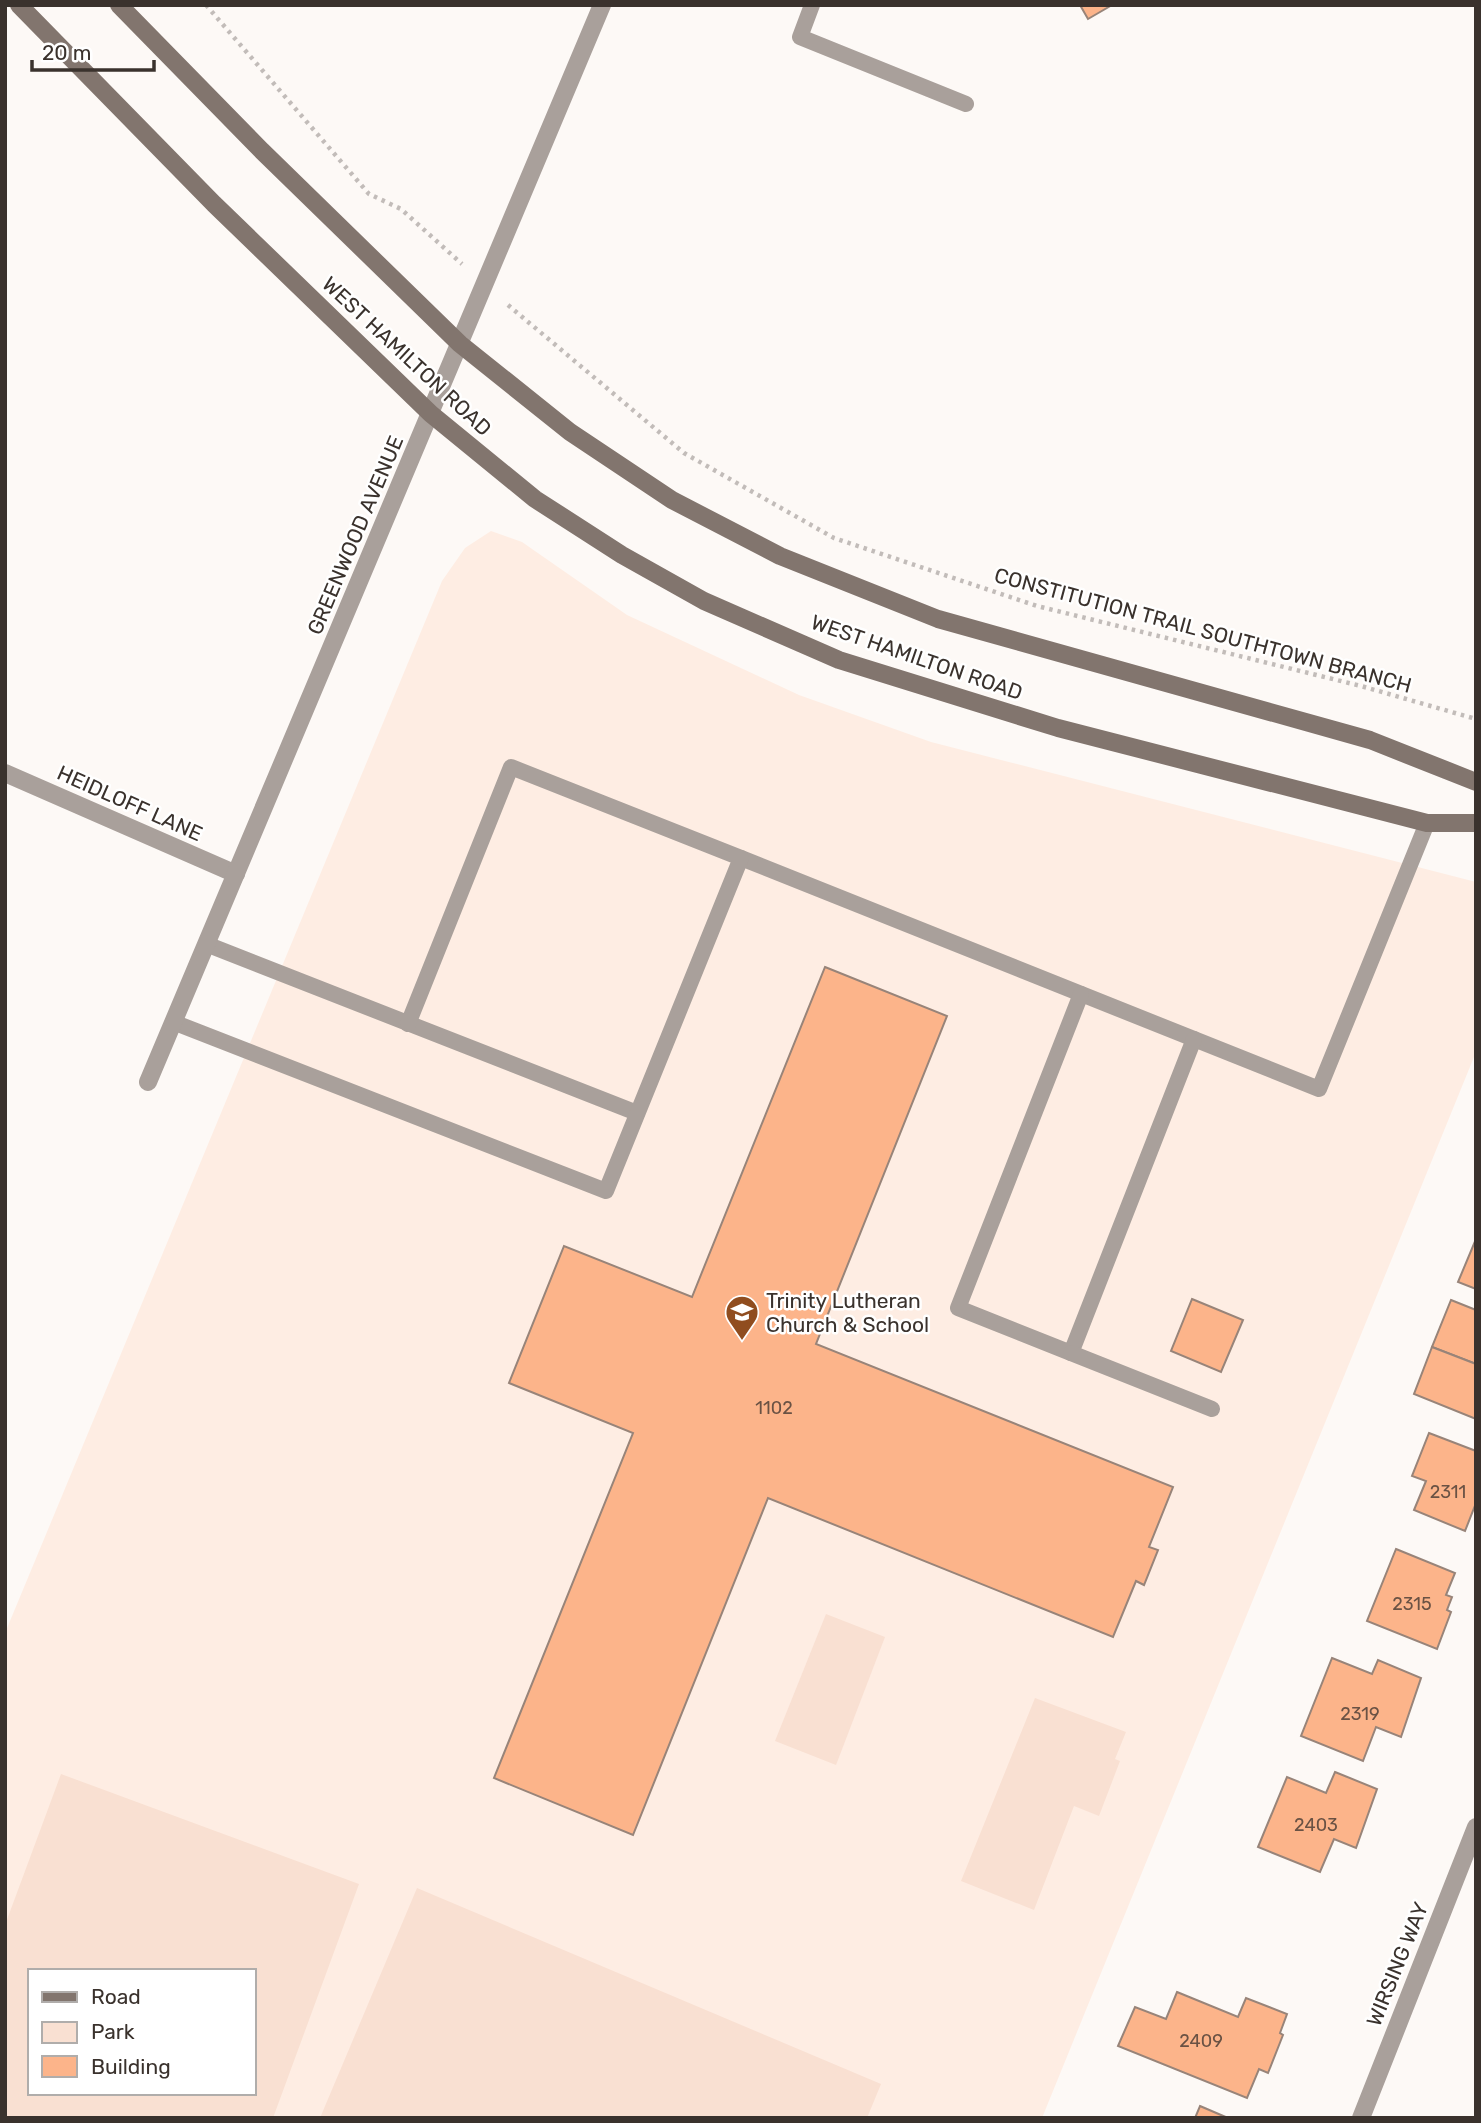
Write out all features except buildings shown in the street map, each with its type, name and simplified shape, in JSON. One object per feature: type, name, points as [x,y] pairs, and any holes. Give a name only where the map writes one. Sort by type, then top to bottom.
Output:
[{"type":"main road","name":"WEST HAMILTON ROAD","points":[[19,5],[214,204],[430,414],[535,499],[622,555],[705,601],[839,660],[1058,728],[1427,823],[1476,823]]},
{"type":"main road","name":"WEST HAMILTON ROAD","points":[[118,5],[262,151],[460,344],[570,432],[672,500],[779,556],[939,619],[1370,740],[1476,782]]},
{"type":"street","name":"GREENWOOD AVENUE","points":[[148,1082],[602,5]]},
{"type":"street","name":"HEIDLOFF LANE","points":[[5,773],[236,874]]},
{"type":"street","name":"WIRSING WAY","points":[[1361,2118],[1476,1827]]},
{"type":"lane","points":[[812,5],[800,37],[966,104]]},
{"type":"lane","points":[[408,1024],[511,767],[1319,1089],[1427,823]]},
{"type":"lane","points":[[173,1023],[606,1191],[741,858]]},
{"type":"lane","points":[[206,944],[637,1113]]},
{"type":"lane","points":[[1081,994],[958,1308],[1212,1409]]},
{"type":"lane","points":[[1071,1353],[1194,1039]]},
{"type":"path","name":"CONSTITUTION TRAIL SOUTHTOWN BRANCH","points":[[206,5],[369,194],[401,209],[484,285],[684,453],[834,538],[1037,606],[1361,686],[1476,719]]},
{"type":"shaded area","name":"Trinity Lutheran Church & School","points":[[491,531],[522,542],[627,615],[799,695],[931,742],[1476,882],[1476,1052],[1042,2118],[5,2118],[5,1633],[442,581],[465,548]]},
{"type":"green space","points":[[826,1614],[885,1637],[836,1765],[775,1741]]},
{"type":"green space","points":[[1035,1698],[1126,1732],[1115,1759],[1120,1761],[1099,1816],[1074,1806],[1034,1910],[961,1881]]},
{"type":"green space","points":[[61,1774],[359,1884],[273,2118],[5,2118],[5,1925]]},
{"type":"green space","points":[[417,1888],[881,2084],[867,2118],[320,2118]]},
{"type":"place","name":"Trinity Lutheran Church & School","points":[[742,1342]]}]
